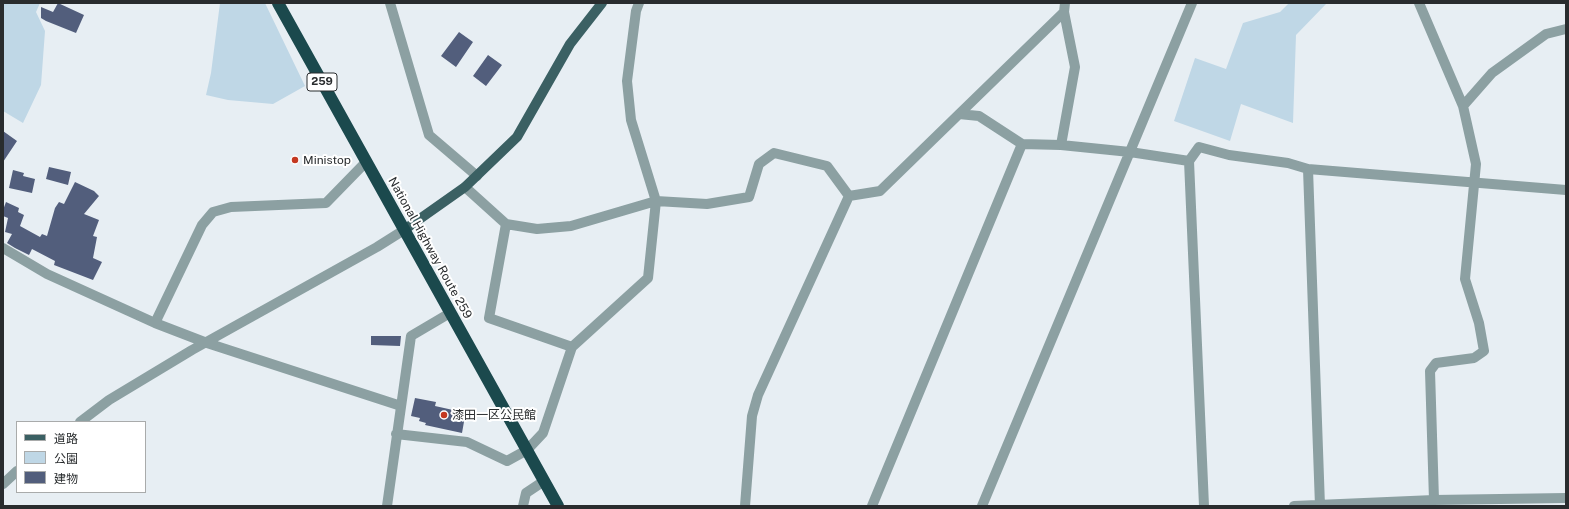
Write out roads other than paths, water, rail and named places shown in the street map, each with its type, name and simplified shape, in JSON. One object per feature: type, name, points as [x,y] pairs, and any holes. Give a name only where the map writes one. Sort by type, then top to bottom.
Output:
[{"type":"highway","name":"National Highway Route 259","points":[[278,3],[558,506]]},
{"type":"main road","points":[[404,230],[465,187],[517,136],[570,44],[602,3]]},
{"type":"street","points":[[390,3],[429,135],[477,176]]},
{"type":"street","points":[[396,434],[467,442],[507,461],[527,450],[543,434],[572,347],[648,278],[656,201],[631,120],[627,81],[636,11],[639,3]]},
{"type":"street","points":[[982,506],[1192,3]]},
{"type":"street","points":[[1419,3],[1463,106],[1476,164],[1465,279],[1480,323],[1484,351],[1474,358],[1436,363],[1430,371],[1434,500]]},
{"type":"street","points":[[849,196],[880,191],[959,114],[1064,7]]},
{"type":"street","points":[[1061,145],[1075,67],[1064,7]]},
{"type":"street","points":[[1463,106],[1492,73],[1546,34],[1566,29]]},
{"type":"street","points":[[959,114],[980,116],[1022,144],[1061,145],[1130,152],[1189,161]]},
{"type":"street","points":[[872,506],[1022,144]]},
{"type":"street","points":[[1204,506],[1189,161],[1199,147],[1228,155],[1288,163],[1308,169],[1566,190]]},
{"type":"street","points":[[465,187],[506,224],[538,229],[571,226],[656,201],[707,204],[749,197],[759,164],[774,153],[827,166],[849,196]]},
{"type":"street","points":[[156,324],[202,226],[213,212],[230,207],[326,203],[366,162]]},
{"type":"street","points":[[1308,169],[1320,506]]},
{"type":"street","points":[[745,506],[752,416],[758,395],[849,196]]},
{"type":"street","points":[[506,224],[489,318],[572,347]]},
{"type":"street","points":[[81,421],[109,400],[404,230]]},
{"type":"street","points":[[3,248],[47,274],[156,324],[207,343],[400,406]]},
{"type":"street","points":[[387,506],[411,336],[450,313]]},
{"type":"street","points":[[3,484],[16,472]]},
{"type":"street","points":[[523,506],[526,493],[544,481]]},
{"type":"street","points":[[1294,506],[1434,500],[1546,502],[1566,498]]},
{"type":"place","name":"Ministop","points":[[295,160]]},
{"type":"place","name":"漆田一区公民館","points":[[444,415]]}]
